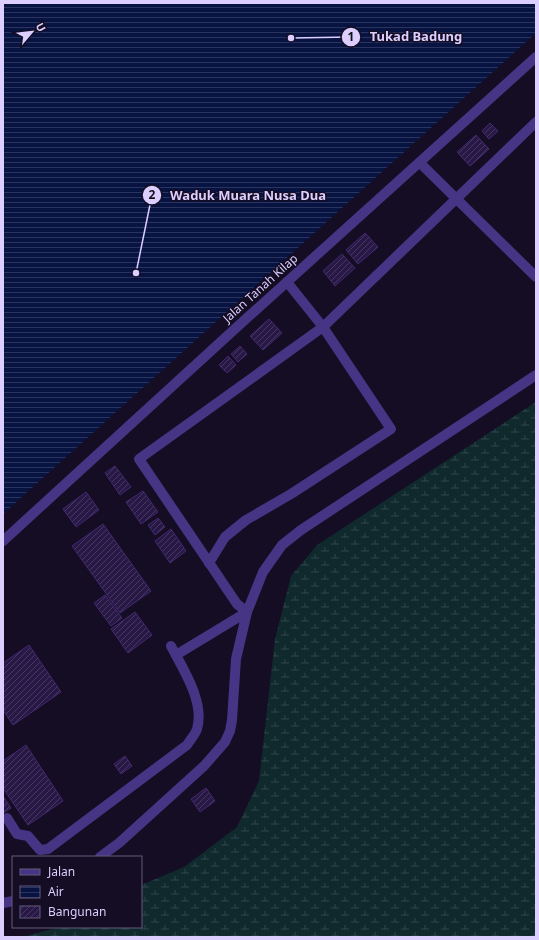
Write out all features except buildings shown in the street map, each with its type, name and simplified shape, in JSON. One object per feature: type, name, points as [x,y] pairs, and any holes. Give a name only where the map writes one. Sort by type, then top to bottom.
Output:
[{"type":"lane","name":"Jalan Tanah Kilap","points":[[3,541],[536,57]]},
{"type":"lane","points":[[247,612],[237,604],[139,459],[323,327],[536,122]]},
{"type":"lane","points":[[420,163],[536,277]]},
{"type":"lane","points":[[209,563],[225,537],[246,520],[291,494],[391,429],[323,327],[287,282]]},
{"type":"lane","points":[[101,856],[204,766],[225,742],[230,731],[232,720],[236,659],[247,612],[263,572],[282,546],[301,530],[536,375]]},
{"type":"lane","points":[[176,656],[247,612]]},
{"type":"lane","points":[[6,818],[17,834],[28,836],[40,850],[48,849],[187,745],[197,730],[199,710],[191,685],[171,646]]},
{"type":"green space","points":[[536,402],[536,937],[22,937],[56,928],[142,928],[142,885],[184,867],[237,827],[259,781],[275,639],[291,576],[317,545]]},
{"type":"water","points":[[3,3],[536,3],[536,33],[3,514]]},
{"type":"place","name":"Tukad Badung","points":[[291,38]]},
{"type":"place","name":"Waduk Muara Nusa Dua","points":[[136,273]]}]
